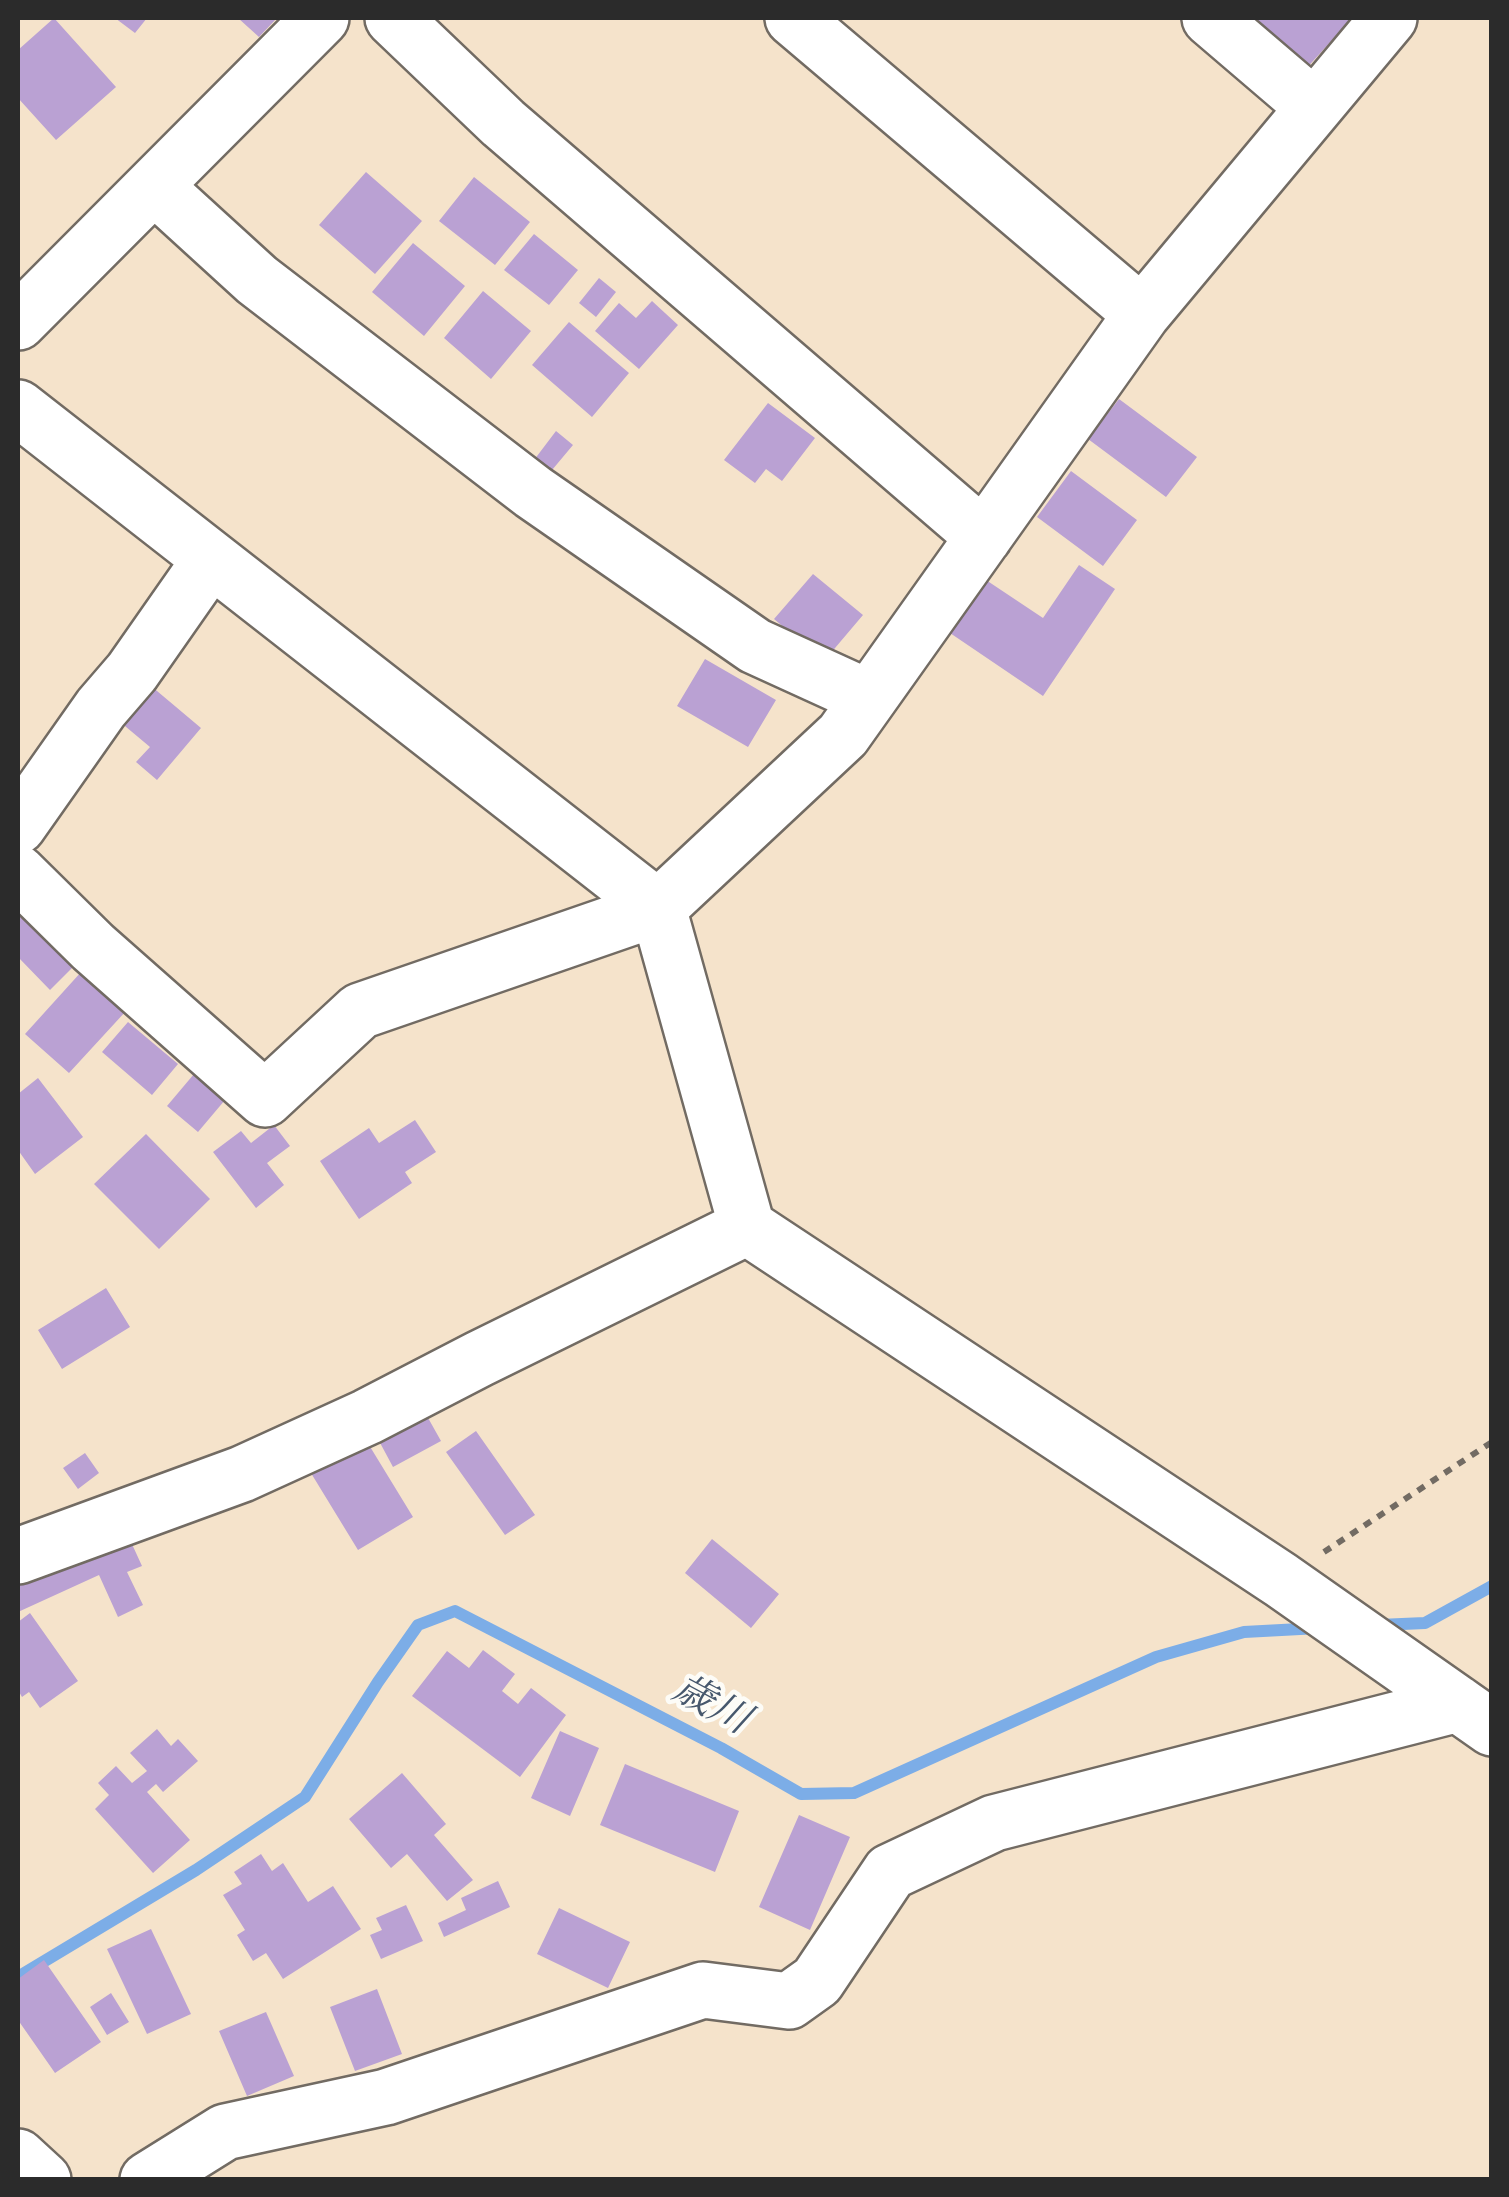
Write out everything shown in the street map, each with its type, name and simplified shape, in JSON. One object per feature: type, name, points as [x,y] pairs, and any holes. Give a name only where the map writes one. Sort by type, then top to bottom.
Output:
[{"type":"street","points":[[18,322],[321,18]]},
{"type":"street","points":[[393,18],[503,123],[984,537]]},
{"type":"street","points":[[793,18],[1142,314]]},
{"type":"street","points":[[1210,18],[1314,107]]},
{"type":"street","points":[[18,874],[93,947],[265,1099],[360,1011],[658,908],[843,735],[1142,314],[1390,18]]},
{"type":"street","points":[[154,186],[257,280],[533,492],[754,646],[869,698]]},
{"type":"street","points":[[18,408],[658,908],[748,1227],[1282,1580],[1475,1716]]},
{"type":"street","points":[[18,826],[211,559]]},
{"type":"street","points":[[18,1556],[242,1474],[366,1418],[748,1227]]},
{"type":"street","points":[[148,2180],[224,2132],[386,2098],[703,1990],[789,2001],[817,1981],[890,1872],[994,1823],[1475,1716]]},
{"type":"street","points":[[18,2156],[44,2180]]},
{"type":"path","points":[[1282,1580],[1492,1442]]},
{"type":"building","points":[[54,18],[116,87],[56,140],[18,98],[18,50]]},
{"type":"building","points":[[115,18],[147,18],[135,33]]},
{"type":"building","points":[[238,18],[277,18],[259,37]]},
{"type":"building","points":[[1244,18],[1352,18],[1304,71]]},
{"type":"building","points":[[366,172],[422,221],[375,274],[319,225]]},
{"type":"building","points":[[474,177],[530,222],[495,265],[439,221]]},
{"type":"building","points":[[534,234],[578,270],[549,305],[504,270]]},
{"type":"building","points":[[413,243],[465,286],[424,336],[372,292]]},
{"type":"building","points":[[599,278],[616,292],[596,317],[579,303]]},
{"type":"building","points":[[483,291],[531,331],[491,379],[444,338]]},
{"type":"building","points":[[652,301],[678,325],[639,369],[595,331],[619,303],[636,318]]},
{"type":"building","points":[[569,322],[629,373],[592,417],[532,365]]},
{"type":"building","points":[[1119,399],[1197,457],[1166,497],[1088,439]]},
{"type":"building","points":[[768,403],[815,438],[782,481],[766,469],[755,483],[724,460]]},
{"type":"building","points":[[556,431],[573,445],[547,476],[531,464]]},
{"type":"building","points":[[1071,471],[1137,520],[1103,566],[1037,517]]},
{"type":"building","points":[[1079,565],[1115,589],[1043,696],[950,633],[986,580],[1043,618]]},
{"type":"building","points":[[813,574],[863,615],[824,661],[774,619]]},
{"type":"building","points":[[705,659],[776,700],[748,747],[677,706]]},
{"type":"building","points":[[138,675],[201,728],[157,780],[136,762],[150,747],[107,711]]},
{"type":"building","points":[[18,902],[87,953],[50,990],[18,957]]},
{"type":"building","points":[[82,971],[126,1011],[69,1073],[25,1034]]},
{"type":"building","points":[[128,1022],[178,1064],[152,1095],[102,1052]]},
{"type":"building","points":[[194,1074],[225,1100],[198,1132],[167,1106]]},
{"type":"building","points":[[38,1078],[83,1137],[35,1174],[18,1150],[18,1094]]},
{"type":"building","points":[[415,1120],[436,1152],[405,1172],[412,1183],[359,1219],[320,1161],[369,1128],[379,1143]]},
{"type":"building","points":[[274,1125],[290,1146],[267,1163],[284,1185],[256,1208],[213,1152],[241,1131],[251,1143]]},
{"type":"building","points":[[146,1134],[210,1199],[159,1249],[94,1184]]},
{"type":"building","points":[[106,1288],[130,1327],[62,1369],[38,1330]]},
{"type":"building","points":[[418,1400],[441,1441],[393,1467],[371,1426]]},
{"type":"building","points":[[358,1427],[413,1517],[358,1550],[303,1460]]},
{"type":"building","points":[[476,1431],[535,1515],[505,1535],[446,1452]]},
{"type":"building","points":[[85,1453],[99,1473],[78,1489],[63,1468]]},
{"type":"building","points":[[712,1539],[779,1594],[751,1628],[685,1573]]},
{"type":"building","points":[[131,1542],[142,1566],[127,1572],[143,1605],[118,1617],[99,1575],[18,1612],[18,1575]]},
{"type":"building","points":[[30,1613],[78,1681],[40,1708],[29,1692],[22,1697],[18,1690],[18,1622]]},
{"type":"building","points":[[483,1650],[515,1674],[502,1691],[518,1704],[531,1688],[566,1715],[520,1777],[412,1696],[447,1651],[469,1668]]},
{"type":"building","points":[[157,1729],[171,1746],[178,1739],[198,1761],[163,1792],[156,1784],[147,1792],[190,1840],[153,1873],[95,1809],[109,1795],[98,1783],[116,1766],[132,1783],[147,1771],[130,1753]]},
{"type":"building","points":[[560,1731],[599,1748],[570,1816],[531,1798]]},
{"type":"building","points":[[625,1764],[739,1811],[715,1872],[600,1825]]},
{"type":"building","points":[[402,1773],[446,1824],[434,1835],[473,1880],[447,1901],[407,1854],[391,1868],[349,1819]]},
{"type":"building","points":[[799,1815],[850,1837],[810,1930],[759,1907]]},
{"type":"building","points":[[261,1854],[272,1871],[283,1863],[308,1902],[333,1886],[361,1929],[283,1979],[266,1953],[253,1961],[237,1935],[245,1930],[223,1895],[242,1884],[234,1872]]},
{"type":"building","points":[[498,1881],[510,1907],[444,1937],[438,1923],[466,1910],[461,1898]]},
{"type":"building","points":[[406,1905],[423,1941],[381,1959],[370,1935],[382,1930],[376,1918]]},
{"type":"building","points":[[559,1908],[630,1942],[608,1988],[537,1954]]},
{"type":"building","points":[[151,1929],[191,2014],[147,2034],[107,1949]]},
{"type":"building","points":[[44,1960],[101,2042],[55,2073],[18,2020],[18,1979]]},
{"type":"building","points":[[377,1989],[402,2054],[355,2071],[330,2007]]},
{"type":"building","points":[[111,1993],[129,2022],[107,2035],[90,2007]]},
{"type":"building","points":[[266,2012],[294,2076],[247,2096],[219,2031]]},
{"type":"waterway","name":"歳川","points":[[1379,1625],[1425,1623],[1492,1586]]},
{"type":"waterway","name":"歳川","points":[[18,1977],[196,1870],[305,1797],[418,1625],[455,1611],[721,1748],[801,1794],[854,1793],[1156,1657],[1244,1632],[1319,1628]]}]
